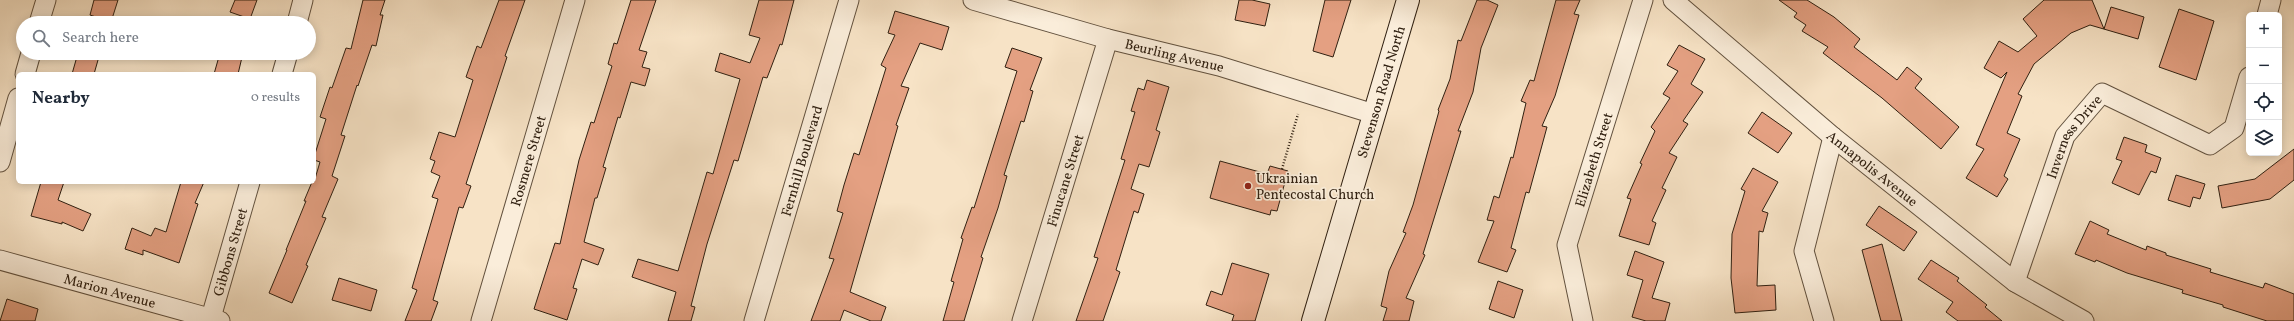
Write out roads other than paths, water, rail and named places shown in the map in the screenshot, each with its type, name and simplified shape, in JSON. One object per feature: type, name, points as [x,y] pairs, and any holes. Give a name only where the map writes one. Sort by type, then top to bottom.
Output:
[{"type":"main road","name":"Stevenson Road North","points":[[1313,321],[1408,0]]},
{"type":"street","points":[[41,16],[46,0]]},
{"type":"street","points":[[298,16],[303,0]]},
{"type":"street","name":"Rosmere Street","points":[[481,321],[575,0]]},
{"type":"street","name":"Fernhill Boulevard","points":[[754,321],[849,0]]},
{"type":"street","name":"Beurling Avenue","points":[[973,0],[1108,39],[1219,66],[1374,114]]},
{"type":"street","name":"Elizabeth Street","points":[[1583,321],[1567,245],[1643,0]]},
{"type":"street","name":"Annapolis Avenue","points":[[1673,0],[1833,137],[2015,282],[2084,321]]},
{"type":"street","points":[[2268,12],[2271,0]]},
{"type":"street","name":"Finucane Street","points":[[1022,321],[1108,39]]},
{"type":"street","points":[[26,72],[29,60]]},
{"type":"street","points":[[283,72],[286,60]]},
{"type":"street","name":"Inverness Drive","points":[[2015,282],[2066,136],[2102,93],[2210,145],[2234,128],[2247,84]]},
{"type":"street","points":[[0,162],[16,105]]},
{"type":"street","points":[[1824,321],[1804,251],[1833,137]]},
{"type":"street","name":"Gibbons Street","points":[[213,320],[249,184]]},
{"type":"street","name":"Marion Avenue","points":[[0,260],[213,320]]},
{"type":"place","name":"Ukrainian Pentecostal Church","points":[[1248,186]]}]
